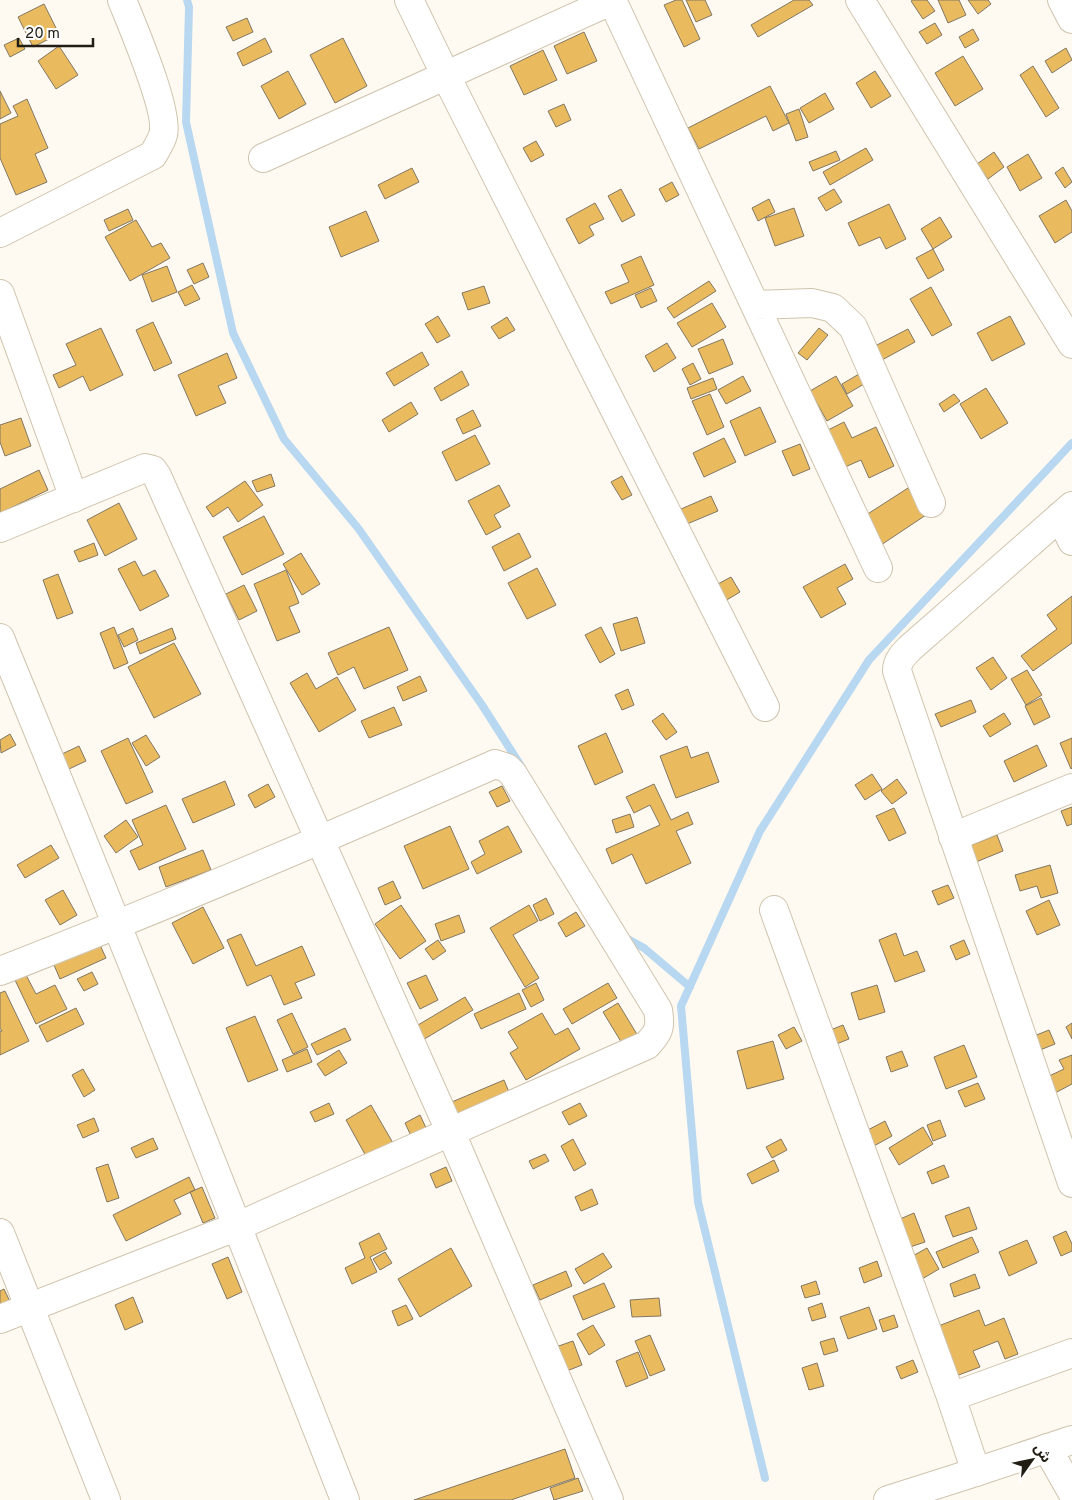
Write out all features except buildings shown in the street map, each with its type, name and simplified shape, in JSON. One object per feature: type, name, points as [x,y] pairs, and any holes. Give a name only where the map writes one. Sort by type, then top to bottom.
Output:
[{"type":"street","points":[[0,233],[153,155],[164,134],[164,117],[144,54],[122,0]]},
{"type":"street","points":[[409,0],[765,707]]},
{"type":"street","points":[[263,158],[613,0],[878,568]]},
{"type":"street","points":[[860,0],[1072,344]]},
{"type":"street","points":[[1062,0],[1072,19]]},
{"type":"street","points":[[0,294],[74,498]]},
{"type":"street","points":[[755,305],[812,304],[833,308],[852,327],[931,503]]},
{"type":"street","points":[[0,528],[145,468],[153,470],[157,476],[451,1133],[609,1500]]},
{"type":"street","points":[[1072,541],[1066,511],[910,648],[897,666],[897,672],[1072,1183]]},
{"type":"street","points":[[0,638],[118,925],[345,1500]]},
{"type":"street","points":[[0,971],[118,925],[319,841],[495,764],[507,768],[513,774],[658,1010],[661,1025],[656,1036],[647,1045],[451,1133],[238,1226],[0,1319]]},
{"type":"street","points":[[953,837],[1072,788]]},
{"type":"street","points":[[774,910],[951,1396],[976,1472]]},
{"type":"street","points":[[0,1233],[106,1500]]},
{"type":"street","points":[[951,1396],[1072,1353]]},
{"type":"street","points":[[888,1500],[1060,1444],[1072,1492]]},
{"type":"waterway","points":[[187,0],[189,7],[186,122],[233,333],[284,439],[358,528],[482,705],[521,766]]},
{"type":"waterway","points":[[765,1478],[698,1202],[681,1006],[760,831],[869,660],[1072,443]]},
{"type":"waterway","points":[[624,937],[644,948],[690,987]]}]
